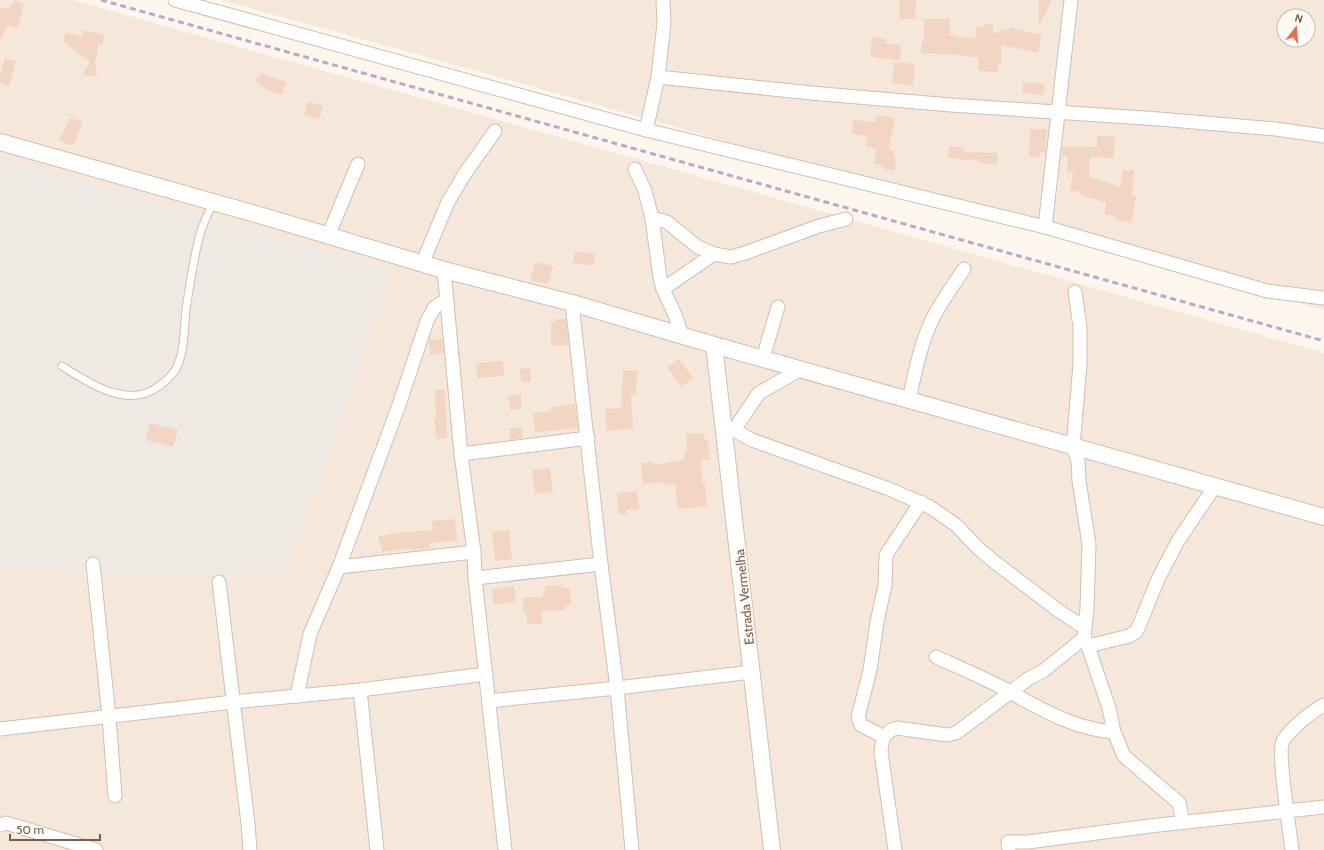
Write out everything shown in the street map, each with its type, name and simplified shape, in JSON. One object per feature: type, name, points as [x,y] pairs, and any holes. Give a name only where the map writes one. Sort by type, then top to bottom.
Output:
[{"type":"street","points":[[175,0],[646,130],[1045,227],[1267,291],[1324,298]]},
{"type":"street","points":[[646,130],[658,77],[664,24],[663,0]]},
{"type":"street","points":[[1045,227],[1071,0]]},
{"type":"street","points":[[658,77],[811,93],[951,105],[1276,129],[1324,136]]},
{"type":"street","points":[[422,264],[448,202],[464,175],[495,131]]},
{"type":"street","points":[[0,142],[422,264],[572,303],[714,345],[910,399],[1074,447],[1324,517]]},
{"type":"street","points":[[328,236],[358,164]]},
{"type":"street","points":[[635,169],[645,191],[652,218],[660,278],[663,289],[675,314],[682,335]]},
{"type":"street","points":[[652,218],[667,222],[698,247],[714,254],[731,257],[820,226],[846,219]]},
{"type":"street","points":[[663,289],[714,254]]},
{"type":"street","points":[[910,399],[921,350],[931,322],[945,297],[964,269]]},
{"type":"street","points":[[444,270],[461,454],[474,552],[475,578],[505,850]]},
{"type":"street","points":[[1075,292],[1080,327],[1080,356],[1074,447],[1078,461],[1079,481],[1089,544],[1086,637],[1109,708],[1114,732],[1124,756],[1179,803],[1183,822]]},
{"type":"street","points":[[297,696],[310,634],[339,567],[399,405],[427,321],[434,308],[441,304],[447,303]]},
{"type":"street","points":[[572,303],[601,564],[617,688],[632,850]]},
{"type":"street","points":[[763,358],[778,307]]},
{"type":"street","name":"Estrada Vermelha","points":[[714,345],[729,428],[752,672],[772,850]]},
{"type":"street","points":[[801,369],[759,394],[729,428],[752,440],[850,474],[921,502],[956,525],[979,549],[1059,611],[1086,637]]},
{"type":"street","points":[[461,454],[588,438]]},
{"type":"street","points":[[895,850],[883,767],[882,743],[884,737],[891,730],[897,728],[947,735],[956,733],[1028,679],[1043,671],[1086,637],[1129,636],[1136,632],[1140,626],[1159,577],[1178,541],[1215,486]]},
{"type":"street","points":[[884,737],[861,725],[858,717],[870,670],[877,622],[885,584],[886,555],[921,502]]},
{"type":"street","points":[[339,567],[474,552]]},
{"type":"street","points":[[94,564],[116,796]]},
{"type":"street","points":[[475,578],[601,564]]},
{"type":"street","points":[[219,582],[250,850]]},
{"type":"street","points":[[936,657],[997,685],[1050,714],[1097,731],[1114,732]]},
{"type":"street","points":[[489,701],[752,672]]},
{"type":"street","points":[[0,729],[233,702],[360,690],[486,674]]},
{"type":"street","points":[[360,690],[377,850]]},
{"type":"street","points":[[1292,850],[1281,765],[1281,747],[1283,741],[1302,720],[1315,709],[1324,705]]},
{"type":"street","points":[[1009,850],[1008,842],[1028,842],[1183,822],[1324,807]]},
{"type":"street","points":[[0,825],[6,823],[96,850]]},
{"type":"lane","points":[[62,366],[90,383],[109,392],[133,396],[153,391],[165,382],[176,369],[180,357],[183,343],[186,310],[201,230],[213,203]]},
{"type":"shaded area","points":[[0,0],[73,0],[1324,353],[1324,850],[0,850],[0,569],[285,575],[0,158]]},
{"type":"shaded area","points":[[221,0],[1324,0],[1324,310],[445,62]]},
{"type":"shaded area","points":[[0,158],[393,270],[285,575],[0,569]]},
{"type":"building","points":[[15,0],[24,5],[17,29],[8,25],[0,41],[0,7],[9,9]]},
{"type":"building","points":[[899,0],[916,0],[915,19],[899,19]]},
{"type":"building","points":[[1039,0],[1052,0],[1038,28]]},
{"type":"building","points":[[924,19],[950,19],[950,36],[956,37],[975,38],[977,26],[984,27],[984,24],[993,25],[993,33],[1012,28],[1042,35],[1038,53],[1002,45],[1001,64],[998,64],[998,72],[978,71],[979,58],[921,53],[922,42],[924,42]]},
{"type":"building","points":[[83,30],[104,35],[103,45],[99,44],[95,63],[97,76],[82,75],[90,62],[63,41],[66,32],[83,37]]},
{"type":"building","points":[[872,37],[886,39],[886,44],[901,45],[900,60],[870,57]]},
{"type":"building","points":[[5,58],[16,61],[9,86],[0,83],[0,75]]},
{"type":"building","points":[[894,62],[915,64],[913,86],[892,83]]},
{"type":"building","points":[[264,72],[266,76],[286,82],[282,95],[267,90],[254,80]]},
{"type":"building","points":[[1023,82],[1045,84],[1044,95],[1022,93]]},
{"type":"building","points":[[308,101],[323,106],[319,120],[304,115]]},
{"type":"building","points":[[877,115],[895,118],[889,149],[895,152],[893,155],[896,158],[894,171],[884,169],[883,166],[874,164],[876,150],[873,150],[874,148],[866,147],[867,136],[852,134],[853,120],[876,122]]},
{"type":"building","points":[[70,118],[83,121],[73,146],[59,140]]},
{"type":"building","points":[[1030,129],[1047,129],[1045,153],[1040,152],[1039,157],[1029,157]]},
{"type":"building","points":[[1097,136],[1115,136],[1114,158],[1090,157],[1089,177],[1121,187],[1123,170],[1134,170],[1132,196],[1136,197],[1131,223],[1116,220],[1117,217],[1104,214],[1107,203],[1079,194],[1080,192],[1070,190],[1073,172],[1067,172],[1067,156],[1062,156],[1063,146],[1083,148],[1097,147]]},
{"type":"building","points":[[949,146],[964,147],[964,152],[997,153],[997,164],[948,158]]},
{"type":"building","points":[[575,251],[595,254],[593,266],[573,263]]},
{"type":"building","points":[[535,262],[553,266],[548,284],[530,280]]},
{"type":"building","points":[[556,319],[566,319],[569,345],[551,346],[551,322],[555,322]]},
{"type":"building","points":[[442,339],[444,353],[430,355],[429,340]]},
{"type":"building","points":[[679,359],[693,378],[681,387],[667,367]]},
{"type":"building","points":[[503,361],[504,376],[477,378],[476,363]]},
{"type":"building","points":[[530,368],[531,382],[521,382],[520,369]]},
{"type":"building","points":[[623,370],[637,371],[636,395],[631,395],[633,429],[607,431],[605,409],[621,408]]},
{"type":"building","points":[[435,390],[445,390],[447,438],[436,439],[434,418],[436,418]]},
{"type":"building","points":[[521,394],[522,408],[510,410],[508,396]]},
{"type":"building","points":[[575,404],[578,428],[535,432],[533,413],[551,411],[550,407]]},
{"type":"building","points":[[150,423],[178,430],[173,447],[146,440]]},
{"type":"building","points":[[522,427],[522,438],[510,440],[510,428]]},
{"type":"building","points":[[704,433],[705,440],[708,440],[710,460],[701,460],[702,484],[705,483],[707,506],[678,509],[675,484],[664,485],[664,482],[643,484],[641,463],[653,462],[653,465],[684,460],[684,452],[687,452],[686,434]]},
{"type":"building","points":[[550,468],[553,492],[535,494],[532,470]]},
{"type":"building","points":[[637,491],[639,509],[627,510],[627,514],[619,515],[617,493]]},
{"type":"building","points":[[455,519],[457,541],[429,543],[430,548],[410,550],[410,548],[382,552],[378,536],[433,530],[432,521]]},
{"type":"building","points":[[509,530],[512,559],[495,561],[492,532]]},
{"type":"building","points":[[563,585],[563,588],[570,588],[571,605],[564,606],[565,610],[542,611],[542,624],[527,624],[527,614],[524,614],[523,598],[543,597],[545,586]]},
{"type":"building","points":[[514,586],[516,601],[494,605],[492,590]]},
{"type":"railway","points":[[101,0],[1324,341]]}]
